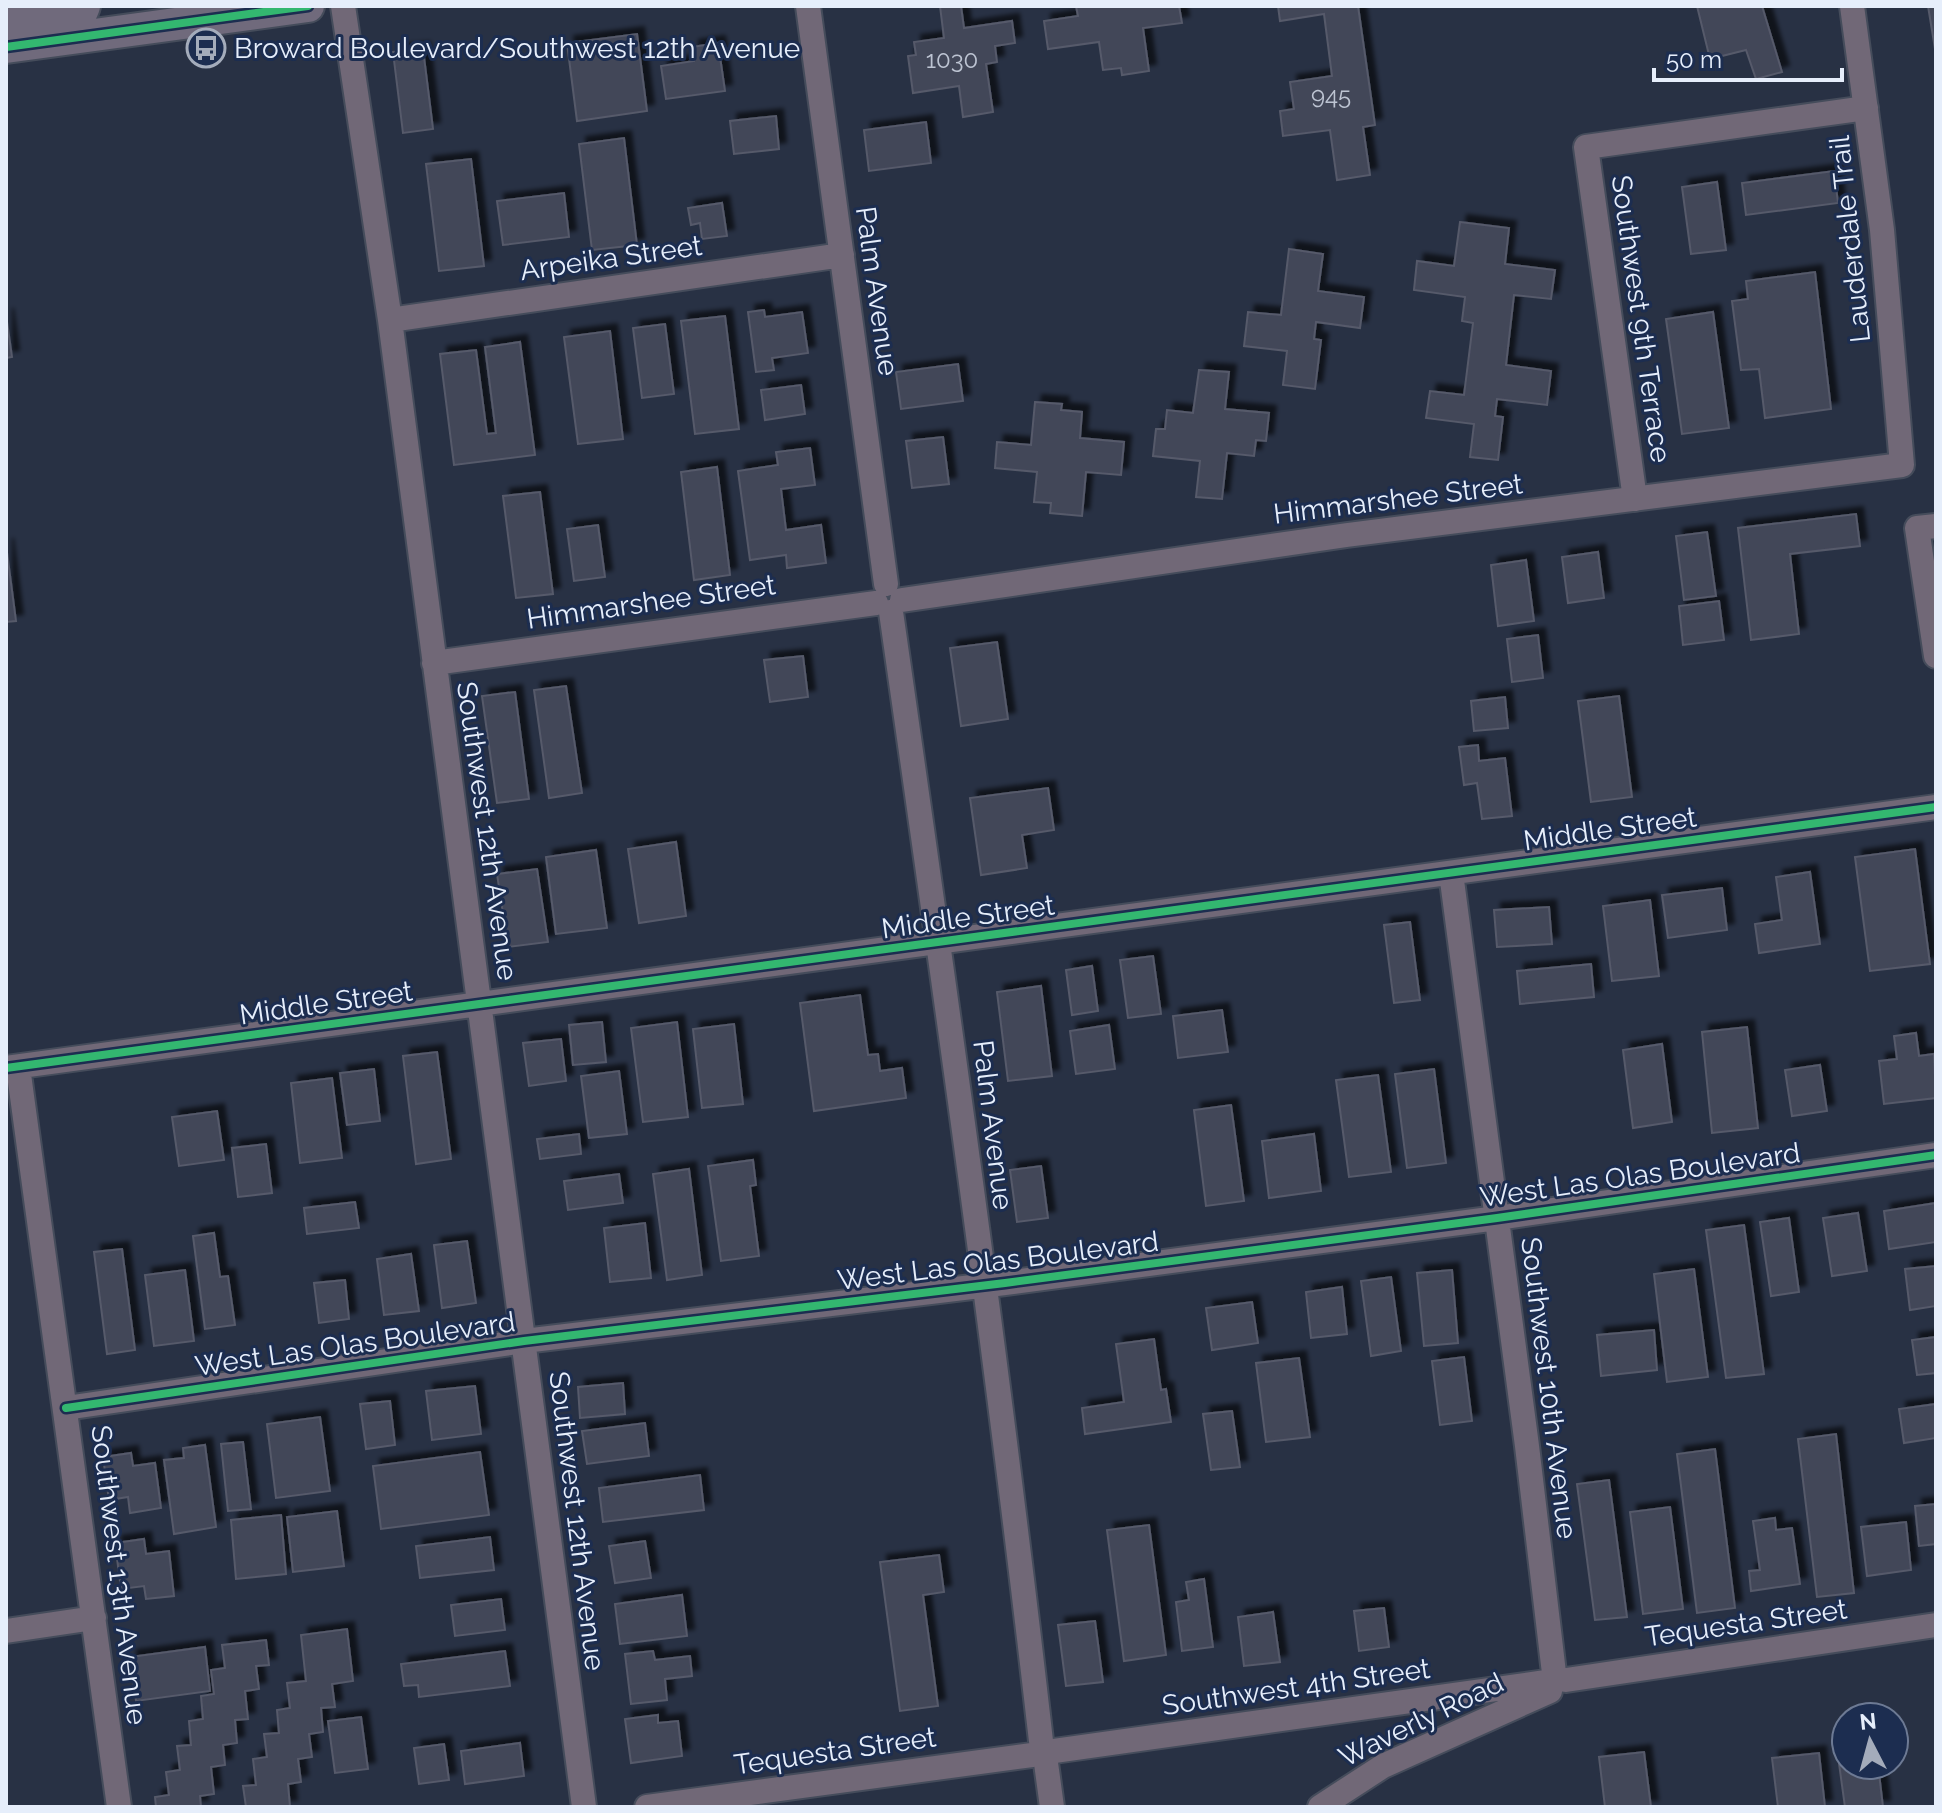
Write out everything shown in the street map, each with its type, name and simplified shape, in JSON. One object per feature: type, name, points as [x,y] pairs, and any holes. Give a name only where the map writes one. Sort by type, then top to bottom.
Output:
[{"type":"main road","points":[[6,20],[82,11],[84,6]]},
{"type":"main road","points":[[6,47],[308,6]]},
{"type":"street","name":"Southwest 12th Avenue","points":[[343,6],[390,320],[584,1807]]},
{"type":"street","name":"Palm Avenue","points":[[808,6],[939,943],[1052,1807]]},
{"type":"street","name":"Lauderdale Trail","points":[[1852,6],[1882,230],[1902,465]]},
{"type":"street","name":"Southwest 9th Terrace","points":[[1635,499],[1586,147],[1866,108]]},
{"type":"street","name":"Arpeika Street","points":[[390,320],[842,255]]},
{"type":"street","name":"Himmarshee Street","points":[[434,663],[1347,535],[1902,465]]},
{"type":"street","points":[[1927,527],[1936,656]]},
{"type":"street","name":"Middle Street","points":[[12,1068],[1936,807]]},
{"type":"street","name":"Southwest 10th Avenue","points":[[1451,873],[1554,1681]]},
{"type":"street","name":"Southwest 13th Avenue","points":[[12,1068],[66,1408],[119,1807]]},
{"type":"street","name":"West Las Olas Boulevard","points":[[66,1408],[524,1341],[984,1286],[1497,1218],[1936,1155]]},
{"type":"street","points":[[6,1631],[94,1618]]},
{"type":"street","name":"Tequesta Street","points":[[1554,1681],[1936,1625]]},
{"type":"street","name":"Southwest 4th Street","points":[[1043,1752],[1554,1681]]},
{"type":"street","name":"Waverly Road","points":[[1320,1807],[1383,1766],[1554,1681]]},
{"type":"street","name":"Tequesta Street","points":[[647,1807],[1043,1752]]},
{"type":"building","points":[[940,6],[961,6],[964,28],[1012,21],[1015,43],[995,46],[997,62],[986,64],[993,112],[963,117],[959,86],[913,93],[908,56],[916,55],[914,42],[944,38]]},
{"type":"building","points":[[1076,6],[1179,6],[1182,23],[1143,28],[1149,71],[1122,75],[1121,68],[1103,70],[1099,42],[1048,49],[1044,21],[1078,16]]},
{"type":"building","points":[[1278,6],[1358,6],[1375,125],[1363,127],[1370,175],[1337,180],[1330,130],[1283,136],[1280,111],[1294,109],[1290,82],[1332,76],[1324,14],[1280,21]]},
{"type":"building","points":[[1697,6],[1762,6],[1782,72],[1756,79],[1746,50],[1710,59]]},
{"type":"building","points":[[1928,6],[1936,6],[1936,55]]},
{"type":"building","points":[[637,34],[647,111],[577,121],[567,43]]},
{"type":"building","points":[[718,43],[725,91],[666,99],[661,66],[694,61],[692,47]]},
{"type":"building","points":[[423,49],[433,129],[403,133],[393,52]]},
{"type":"building","points":[[776,116],[779,149],[734,154],[730,121]]},
{"type":"building","points":[[926,122],[931,163],[869,171],[864,130]]},
{"type":"building","points":[[624,138],[637,245],[592,250],[579,144]]},
{"type":"building","points":[[471,159],[484,266],[439,271],[426,164]]},
{"type":"building","points":[[1834,171],[1838,203],[1746,215],[1742,183]]},
{"type":"building","points":[[1717,182],[1726,250],[1691,254],[1682,187]]},
{"type":"building","points":[[564,193],[569,237],[503,245],[497,201]]},
{"type":"building","points":[[722,203],[727,236],[702,239],[700,223],[691,225],[688,208]]},
{"type":"building","points":[[1460,222],[1509,228],[1505,264],[1555,270],[1551,299],[1514,295],[1506,365],[1551,371],[1547,405],[1497,399],[1495,416],[1503,417],[1498,460],[1470,457],[1474,424],[1426,418],[1430,391],[1464,395],[1473,323],[1462,321],[1465,297],[1414,290],[1417,261],[1454,266]]},
{"type":"building","points":[[1289,249],[1323,254],[1318,291],[1364,297],[1360,328],[1316,322],[1314,339],[1321,340],[1315,389],[1283,385],[1287,351],[1244,346],[1248,312],[1281,315]]},
{"type":"building","points":[[1815,272],[1831,409],[1765,418],[1759,369],[1741,370],[1732,301],[1748,299],[1746,281]]},
{"type":"building","points":[[764,310],[765,317],[802,312],[808,353],[772,358],[774,370],[756,372],[748,312]]},
{"type":"building","points":[[1713,312],[1729,428],[1682,434],[1666,319]]},
{"type":"building","points":[[6,315],[12,357],[6,358]]},
{"type":"building","points":[[725,316],[739,429],[695,434],[681,321]]},
{"type":"building","points":[[665,324],[674,394],[642,398],[633,328]]},
{"type":"building","points":[[610,331],[623,439],[578,444],[564,337]]},
{"type":"building","points":[[520,342],[535,455],[454,465],[440,354],[476,350],[487,434],[496,433],[485,347]]},
{"type":"building","points":[[958,364],[963,401],[901,409],[896,372]]},
{"type":"building","points":[[1199,370],[1229,372],[1225,409],[1269,413],[1266,441],[1256,440],[1254,456],[1227,453],[1222,499],[1196,497],[1200,461],[1153,456],[1156,429],[1165,429],[1167,410],[1193,413]]},
{"type":"building","points":[[801,385],[805,414],[765,420],[761,390]]},
{"type":"building","points":[[1035,402],[1062,404],[1061,410],[1082,412],[1080,438],[1124,442],[1121,475],[1086,472],[1082,516],[1050,513],[1051,503],[1034,502],[1037,472],[995,468],[997,442],[1031,445]]},
{"type":"building","points":[[943,437],[949,484],[912,488],[906,441]]},
{"type":"building","points":[[810,448],[815,485],[781,489],[786,530],[821,525],[826,563],[787,568],[786,555],[750,560],[738,471],[778,465],[776,452]]},
{"type":"building","points":[[717,467],[730,575],[694,580],[681,472]]},
{"type":"building","points":[[540,492],[553,594],[516,598],[503,496]]},
{"type":"building","points":[[1856,514],[1860,546],[1790,554],[1799,634],[1751,640],[1738,528]]},
{"type":"building","points":[[598,525],[605,577],[574,581],[567,529]]},
{"type":"building","points":[[1707,532],[1716,596],[1684,600],[1676,536]]},
{"type":"building","points":[[6,545],[16,621],[6,622]]},
{"type":"building","points":[[1598,552],[1604,598],[1568,603],[1562,557]]},
{"type":"building","points":[[1526,560],[1534,621],[1498,626],[1491,565]]},
{"type":"building","points":[[1719,601],[1724,640],[1683,645],[1679,606]]},
{"type":"building","points":[[1538,635],[1543,678],[1512,682],[1507,639]]},
{"type":"building","points":[[997,642],[1008,719],[961,726],[950,648]]},
{"type":"building","points":[[803,656],[808,697],[770,702],[764,660]]},
{"type":"building","points":[[566,686],[582,793],[549,798],[534,690]]},
{"type":"building","points":[[515,692],[529,799],[497,803],[482,696]]},
{"type":"building","points":[[1619,696],[1632,797],[1591,802],[1578,701]]},
{"type":"building","points":[[1505,697],[1508,728],[1474,731],[1471,701]]},
{"type":"building","points":[[1478,745],[1479,761],[1505,758],[1512,816],[1482,819],[1477,783],[1464,785],[1459,747]]},
{"type":"building","points":[[1048,788],[1054,830],[1022,835],[1027,868],[981,875],[970,798]]},
{"type":"building","points":[[676,842],[686,916],[639,923],[628,849]]},
{"type":"building","points":[[1915,849],[1930,964],[1870,971],[1855,857]]},
{"type":"building","points":[[596,850],[607,928],[556,934],[546,857]]},
{"type":"building","points":[[537,869],[548,942],[508,947],[497,874]]},
{"type":"building","points":[[1810,872],[1820,944],[1759,953],[1755,924],[1782,920],[1776,877]]},
{"type":"building","points":[[1722,888],[1727,930],[1668,938],[1662,895]]},
{"type":"building","points":[[1650,900],[1659,976],[1612,981],[1603,906]]},
{"type":"building","points":[[1549,907],[1552,944],[1497,947],[1494,910]]},
{"type":"building","points":[[1410,922],[1420,1000],[1394,1003],[1384,925]]},
{"type":"building","points":[[1153,956],[1161,1014],[1128,1018],[1120,960]]},
{"type":"building","points":[[1591,964],[1594,997],[1520,1004],[1517,971]]},
{"type":"building","points":[[1092,966],[1098,1011],[1072,1015],[1066,970]]},
{"type":"building","points":[[1041,986],[1052,1076],[1008,1081],[997,992]]},
{"type":"building","points":[[860,995],[868,1055],[878,1054],[880,1071],[902,1068],[906,1098],[814,1111],[800,1003]]},
{"type":"building","points":[[1222,1010],[1228,1052],[1178,1058],[1173,1016]]},
{"type":"building","points":[[602,1022],[606,1062],[573,1065],[569,1025]]},
{"type":"building","points":[[677,1022],[688,1117],[643,1122],[631,1028]]},
{"type":"building","points":[[734,1024],[743,1104],[702,1108],[693,1029]]},
{"type":"building","points":[[1109,1025],[1115,1069],[1076,1074],[1070,1031]]},
{"type":"building","points":[[1747,1027],[1758,1128],[1712,1133],[1702,1032]]},
{"type":"building","points":[[1916,1033],[1919,1056],[1934,1054],[1936,1098],[1884,1104],[1879,1061],[1897,1059],[1894,1036]]},
{"type":"building","points":[[561,1039],[566,1081],[529,1086],[523,1043]]},
{"type":"building","points":[[1662,1044],[1672,1122],[1633,1128],[1623,1050]]},
{"type":"building","points":[[437,1052],[451,1159],[416,1164],[403,1056]]},
{"type":"building","points":[[1820,1065],[1827,1111],[1792,1116],[1785,1070]]},
{"type":"building","points":[[374,1069],[380,1121],[347,1125],[340,1073]]},
{"type":"building","points":[[1434,1069],[1446,1163],[1407,1168],[1395,1074]]},
{"type":"building","points":[[619,1071],[627,1134],[589,1138],[581,1076]]},
{"type":"building","points":[[1378,1075],[1391,1172],[1349,1177],[1336,1080]]},
{"type":"building","points":[[332,1078],[342,1158],[300,1163],[291,1083]]},
{"type":"building","points":[[1231,1105],[1244,1201],[1206,1206],[1194,1110]]},
{"type":"building","points":[[217,1111],[224,1160],[179,1166],[172,1117]]},
{"type":"building","points":[[579,1134],[581,1154],[540,1159],[537,1139]]},
{"type":"building","points":[[1314,1134],[1321,1191],[1269,1198],[1262,1141]]},
{"type":"building","points":[[266,1144],[272,1193],[238,1197],[232,1148]]},
{"type":"building","points":[[753,1160],[756,1185],[750,1186],[759,1256],[721,1261],[708,1166]]},
{"type":"building","points":[[1041,1166],[1048,1218],[1017,1222],[1010,1170]]},
{"type":"building","points":[[689,1169],[702,1275],[667,1280],[653,1174]]},
{"type":"building","points":[[619,1174],[623,1203],[568,1210],[564,1181]]},
{"type":"building","points":[[355,1202],[359,1228],[307,1234],[304,1208]]},
{"type":"building","points":[[1936,1203],[1936,1242],[1889,1249],[1884,1211]]},
{"type":"building","points":[[1858,1213],[1867,1271],[1832,1276],[1823,1218]]},
{"type":"building","points":[[1789,1218],[1799,1292],[1771,1296],[1760,1222]]},
{"type":"building","points":[[645,1223],[651,1278],[610,1282],[604,1228]]},
{"type":"building","points":[[1744,1225],[1764,1374],[1726,1378],[1706,1230]]},
{"type":"building","points":[[214,1233],[220,1277],[228,1276],[235,1325],[205,1329],[193,1236]]},
{"type":"building","points":[[467,1241],[476,1303],[442,1308],[434,1245]]},
{"type":"building","points":[[122,1249],[135,1350],[107,1354],[94,1252]]},
{"type":"building","points":[[411,1254],[419,1311],[384,1315],[377,1259]]},
{"type":"building","points":[[1936,1266],[1936,1306],[1910,1310],[1905,1269]]},
{"type":"building","points":[[1694,1269],[1708,1377],[1667,1382],[1654,1274]]},
{"type":"building","points":[[185,1270],[194,1341],[154,1346],[145,1275]]},
{"type":"building","points":[[1452,1270],[1458,1343],[1424,1346],[1417,1273]]},
{"type":"building","points":[[1391,1277],[1401,1351],[1371,1356],[1361,1281]]},
{"type":"building","points":[[345,1280],[349,1319],[319,1323],[314,1283]]},
{"type":"building","points":[[1342,1287],[1347,1334],[1311,1338],[1306,1292]]},
{"type":"building","points":[[1252,1302],[1258,1343],[1212,1350],[1206,1308]]},
{"type":"building","points":[[1654,1330],[1657,1370],[1601,1376],[1597,1335]]},
{"type":"building","points":[[1936,1337],[1936,1373],[1917,1375],[1912,1340]]},
{"type":"building","points":[[1154,1339],[1161,1390],[1166,1389],[1171,1422],[1085,1434],[1082,1408],[1124,1402],[1116,1344]]},
{"type":"building","points":[[1464,1357],[1472,1421],[1440,1425],[1432,1361]]},
{"type":"building","points":[[1299,1358],[1310,1437],[1266,1442],[1256,1363]]},
{"type":"building","points":[[623,1383],[625,1414],[580,1418],[578,1387]]},
{"type":"building","points":[[475,1386],[481,1434],[432,1440],[426,1391]]},
{"type":"building","points":[[390,1401],[395,1445],[366,1449],[360,1404]]},
{"type":"building","points":[[1936,1404],[1936,1438],[1904,1443],[1899,1409]]},
{"type":"building","points":[[1232,1411],[1240,1467],[1211,1470],[1203,1414]]},
{"type":"building","points":[[320,1417],[330,1491],[276,1498],[267,1424]]},
{"type":"building","points":[[645,1423],[649,1456],[587,1464],[582,1431]]},
{"type":"building","points":[[1836,1434],[1854,1593],[1817,1597],[1798,1439]]},
{"type":"building","points":[[243,1442],[251,1509],[228,1511],[221,1444]]},
{"type":"building","points":[[205,1445],[216,1527],[174,1534],[164,1460],[184,1458],[183,1448]]},
{"type":"building","points":[[1715,1449],[1735,1608],[1697,1613],[1677,1454]]},
{"type":"building","points":[[480,1452],[489,1515],[381,1529],[373,1466]]},
{"type":"building","points":[[131,1453],[133,1466],[155,1463],[161,1508],[130,1513],[128,1497],[109,1500],[103,1457]]},
{"type":"building","points":[[700,1475],[704,1510],[603,1522],[599,1488]]},
{"type":"building","points":[[1609,1480],[1627,1617],[1595,1620],[1577,1484]]},
{"type":"building","points":[[1936,1504],[1936,1544],[1919,1546],[1915,1506]]},
{"type":"building","points":[[1670,1507],[1683,1609],[1643,1614],[1630,1512]]},
{"type":"building","points":[[337,1511],[344,1566],[293,1572],[287,1517]]},
{"type":"building","points":[[281,1515],[286,1574],[236,1579],[231,1520]]},
{"type":"building","points":[[1775,1518],[1776,1530],[1792,1528],[1800,1584],[1751,1591],[1749,1571],[1760,1570],[1753,1521]]},
{"type":"building","points":[[1906,1522],[1911,1570],[1867,1576],[1861,1527]]},
{"type":"building","points":[[1149,1525],[1166,1655],[1124,1661],[1107,1530]]},
{"type":"building","points":[[490,1537],[494,1570],[420,1578],[416,1546]]},
{"type":"building","points":[[144,1539],[146,1554],[169,1551],[174,1596],[146,1599],[144,1586],[121,1589],[115,1543]]},
{"type":"building","points":[[645,1541],[651,1578],[615,1583],[609,1546]]},
{"type":"building","points":[[939,1555],[944,1592],[923,1595],[938,1706],[900,1711],[880,1562]]},
{"type":"building","points":[[1204,1579],[1213,1647],[1182,1651],[1176,1602],[1189,1600],[1186,1582]]},
{"type":"building","points":[[682,1595],[687,1636],[620,1644],[615,1604]]},
{"type":"building","points":[[501,1599],[505,1630],[455,1636],[451,1605]]},
{"type":"building","points":[[1384,1608],[1389,1647],[1359,1651],[1354,1611]]},
{"type":"building","points":[[1273,1612],[1280,1662],[1244,1666],[1238,1617]]},
{"type":"building","points":[[1095,1621],[1103,1682],[1066,1686],[1058,1625]]},
{"type":"building","points":[[347,1629],[353,1681],[332,1684],[335,1707],[321,1708],[323,1732],[309,1734],[312,1757],[298,1759],[301,1782],[288,1784],[290,1807],[246,1807],[243,1786],[256,1785],[253,1759],[267,1757],[264,1734],[279,1733],[277,1710],[290,1708],[287,1683],[306,1681],[301,1635]]},
{"type":"building","points":[[266,1640],[269,1665],[256,1666],[259,1689],[245,1691],[248,1719],[235,1720],[237,1743],[223,1745],[225,1765],[211,1767],[214,1794],[200,1796],[201,1807],[156,1807],[155,1797],[169,1795],[166,1772],[180,1770],[177,1746],[191,1745],[189,1721],[203,1719],[201,1696],[214,1694],[211,1670],[225,1668],[222,1645]]},
{"type":"building","points":[[205,1647],[210,1691],[136,1701],[130,1657]]},
{"type":"building","points":[[505,1651],[510,1686],[419,1697],[418,1685],[404,1686],[401,1664]]},
{"type":"building","points":[[653,1651],[655,1660],[690,1656],[692,1676],[665,1679],[667,1700],[631,1704],[625,1654]]},
{"type":"building","points":[[658,1715],[658,1723],[678,1721],[682,1756],[631,1763],[625,1719]]},
{"type":"building","points":[[361,1717],[368,1769],[335,1773],[328,1721]]},
{"type":"building","points":[[520,1743],[524,1776],[465,1784],[461,1751]]},
{"type":"building","points":[[444,1744],[449,1780],[419,1784],[414,1748]]},
{"type":"building","points":[[1644,1752],[1651,1807],[1605,1807],[1599,1757]]},
{"type":"building","points":[[1819,1753],[1825,1807],[1778,1807],[1772,1758]]},
{"type":"building","points":[[1841,1781],[1880,1781],[1883,1807],[1845,1807]]},
{"type":"cycle path","points":[[6,47],[308,6]]},
{"type":"cycle path","points":[[6,1068],[1936,807]]},
{"type":"cycle path","points":[[66,1408],[524,1341],[1005,1283],[1497,1218],[1936,1155]]},
{"type":"place","name":"Broward Boulevard/Southwest 12th Avenue","points":[[206,48]]}]
